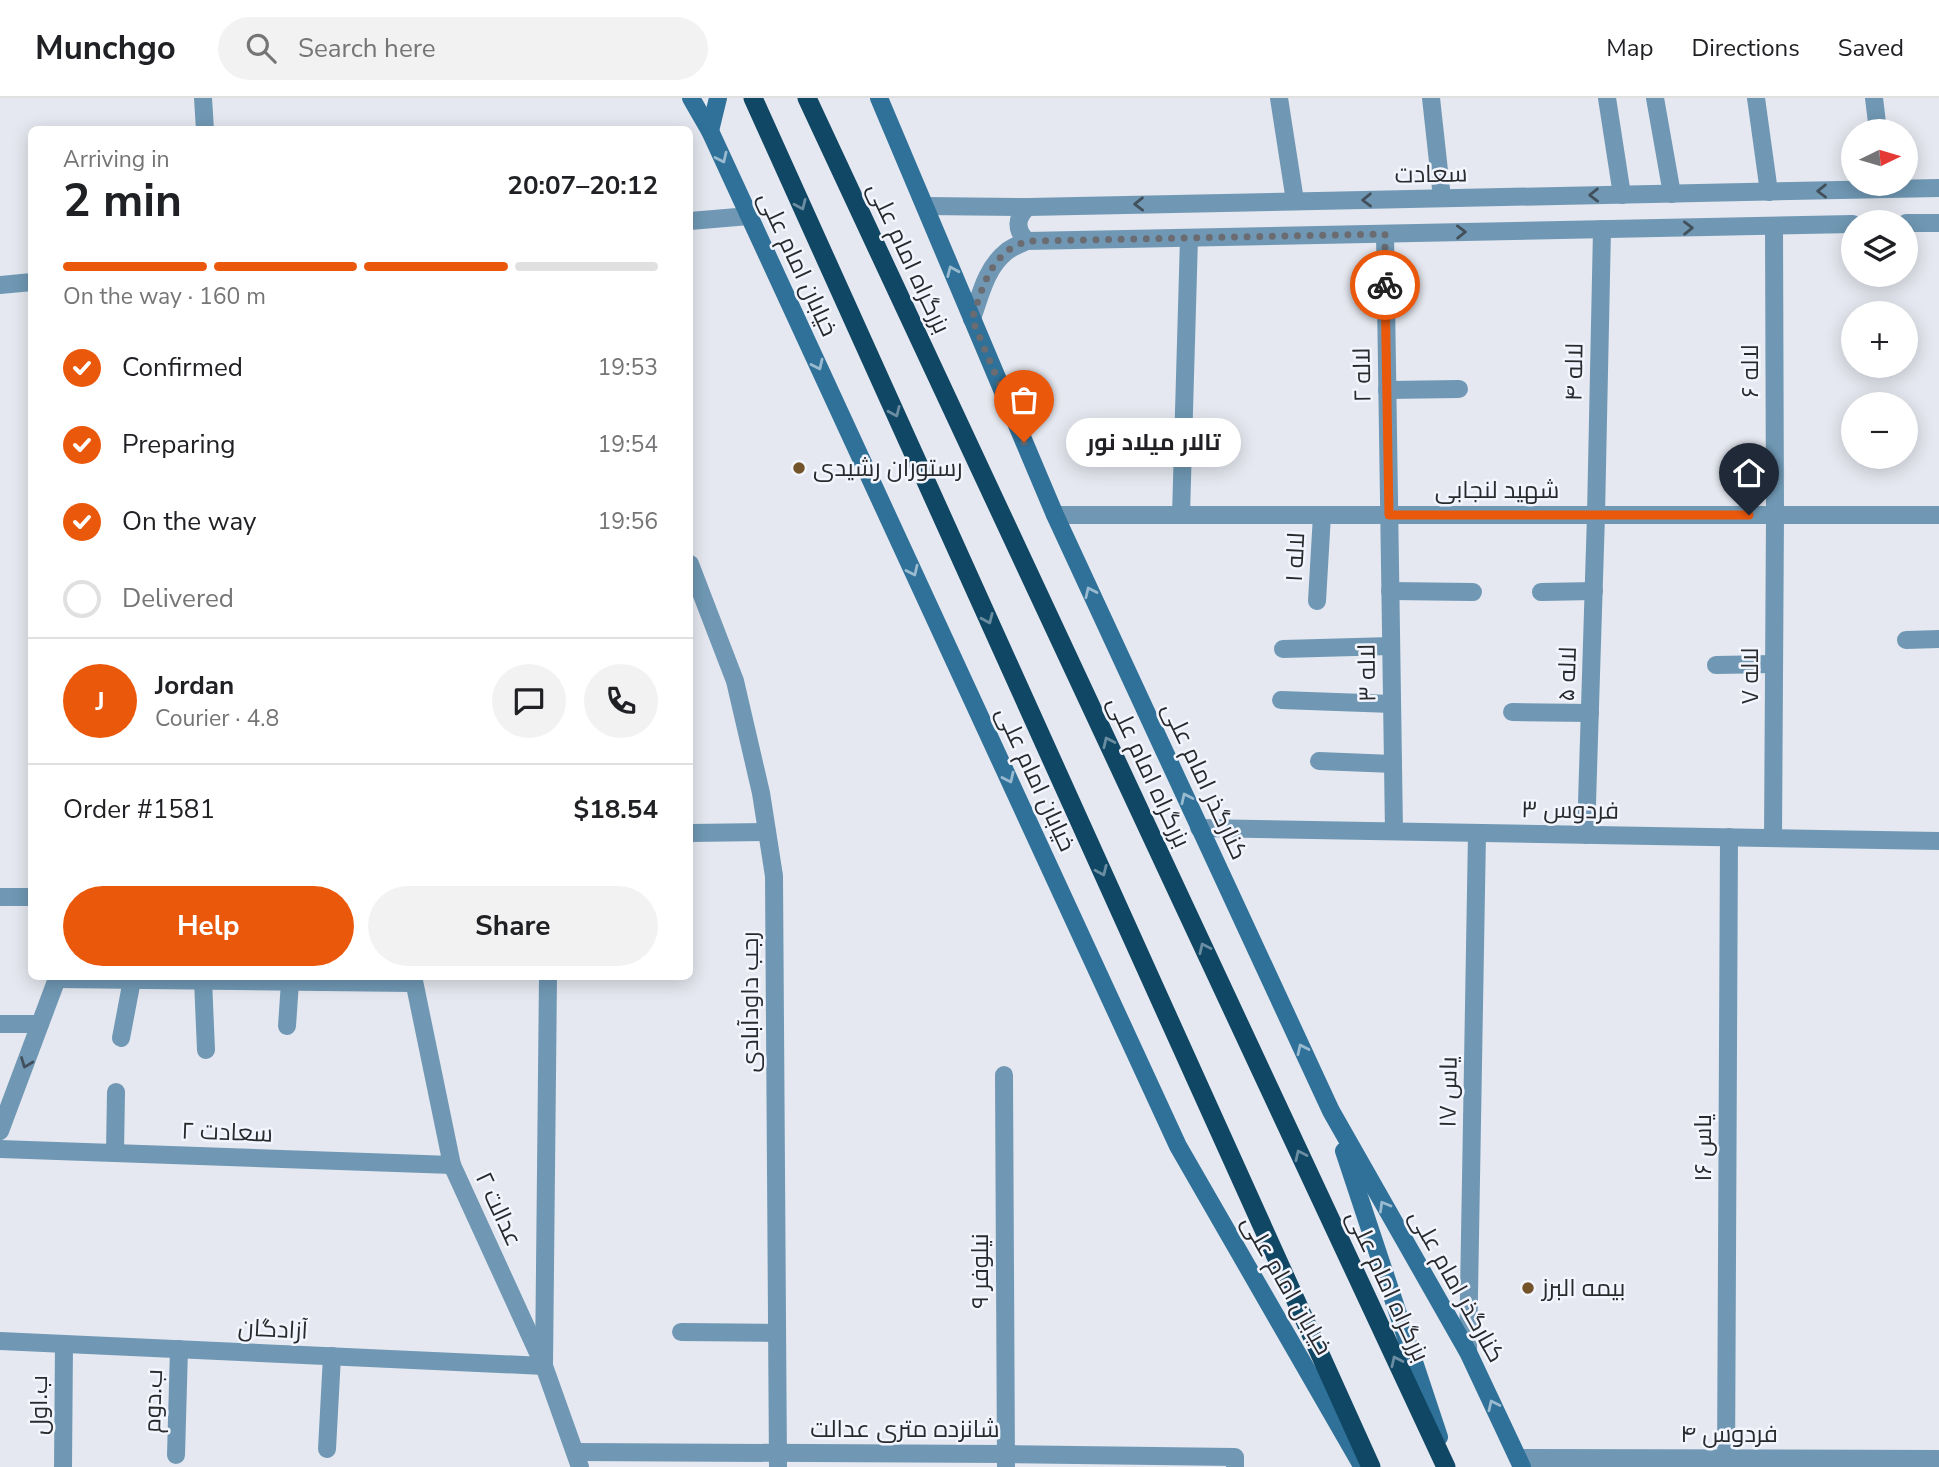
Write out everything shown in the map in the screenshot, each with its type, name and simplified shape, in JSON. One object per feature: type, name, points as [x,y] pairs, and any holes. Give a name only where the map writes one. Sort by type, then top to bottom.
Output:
[{"type":"highway","points":[[753,98],[1371,1467]]},
{"type":"highway","name":"بزرگراه امام علی","points":[[807,98],[1448,1467]]},
{"type":"main road","name":"خیابان امام علی","points":[[691,98],[710,131],[1178,1146],[1363,1467]]},
{"type":"main road","points":[[710,131],[718,98]]},
{"type":"main road","name":"کنارگذر امام علی","points":[[879,98],[1055,515],[1331,1111],[1468,1352],[1520,1463]]},
{"type":"main road","points":[[1331,1111],[1448,1467]]},
{"type":"street","points":[[203,98],[205,126]]},
{"type":"street","points":[[1279,98],[1295,201]]},
{"type":"street","points":[[1431,98],[1442,198]]},
{"type":"street","points":[[1607,98],[1622,194]]},
{"type":"street","points":[[1655,98],[1672,194]]},
{"type":"street","points":[[1756,98],[1769,191]]},
{"type":"street","points":[[1874,98],[1877,119]]},
{"type":"street","name":"سعادت","points":[[1918,187],[1939,188]]},
{"type":"street","name":"سعادت","points":[[925,206],[1028,207],[1672,194],[1841,188]]},
{"type":"street","points":[[1027,241],[1019,231],[1018,224],[1019,217],[1028,207]]},
{"type":"street","points":[[693,221],[749,216]]},
{"type":"street","points":[[1918,223],[1939,223]]},
{"type":"street","points":[[972,319],[995,264],[1007,251],[1027,241],[1841,224]]},
{"type":"street","name":"لاله ۶","points":[[1774,226],[1775,515]]},
{"type":"street","name":"لاله ۴","points":[[1596,515],[1602,229]]},
{"type":"street","name":"لاله ۲","points":[[1385,234],[1389,515]]},
{"type":"street","points":[[1181,515],[1189,238]]},
{"type":"street","points":[[0,285],[28,282]]},
{"type":"street","points":[[1387,390],[1458,389]]},
{"type":"street","name":"شهید لنجابی","points":[[1055,515],[1939,515]]},
{"type":"street","name":"لاله ۱","points":[[1317,601],[1322,515]]},
{"type":"street","name":"لاله ۳","points":[[1389,515],[1394,831]]},
{"type":"street","name":"لاله ۵","points":[[1586,835],[1596,515]]},
{"type":"street","name":"لاله ۷","points":[[1773,838],[1775,515]]},
{"type":"street","name":"رجب داودآبادی","points":[[695,589],[735,681],[761,793],[774,876],[778,1460]]},
{"type":"street","points":[[1390,591],[1473,592]]},
{"type":"street","points":[[1541,592],[1594,591]]},
{"type":"street","points":[[1906,640],[1939,639]]},
{"type":"street","points":[[1283,649],[1391,646]]},
{"type":"street","points":[[1716,665],[1774,664]]},
{"type":"street","points":[[1281,700],[1392,704]]},
{"type":"street","points":[[1512,712],[1590,713]]},
{"type":"street","points":[[1319,761],[1393,764]]},
{"type":"street","name":"فردوس ۳","points":[[1199,828],[1939,841]]},
{"type":"street","points":[[693,833],[767,832]]},
{"type":"street","name":"یاس ۱۷","points":[[1468,1352],[1477,833]]},
{"type":"street","name":"یاس ۱۶","points":[[1726,1463],[1729,837]]},
{"type":"street","points":[[0,897],[28,897]]},
{"type":"street","points":[[0,1131],[57,980]]},
{"type":"street","points":[[121,1038],[132,980],[203,980],[206,1050]]},
{"type":"street","points":[[262,980],[338,980]]},
{"type":"street","name":"عدالت ۲","points":[[413,980],[452,1165],[544,1366],[577,1460]]},
{"type":"street","points":[[544,1366],[548,980]]},
{"type":"street","points":[[287,1026],[289,982]]},
{"type":"street","points":[[0,1024],[40,1024]]},
{"type":"street","name":"نیلوفر ۹","points":[[1003,1075],[1006,1460]]},
{"type":"street","points":[[115,1152],[117,1092]]},
{"type":"street","name":"سعادت ۲","points":[[0,1149],[452,1165]]},
{"type":"street","points":[[681,1332],[777,1333]]},
{"type":"street","name":"آزادگان","points":[[0,1341],[544,1366]]},
{"type":"street","name":"ب.اول","points":[[63,1467],[64,1344]]},
{"type":"street","name":"ب.دوم","points":[[176,1455],[179,1349]]},
{"type":"street","points":[[327,1450],[332,1356]]},
{"type":"street","name":"فردوس ۴","points":[[1520,1463],[1939,1459]]},
{"type":"street","name":"شانزده متری عدالت","points":[[577,1460],[1235,1462]]},
{"type":"way so far","points":[[1024,442],[972,319],[995,264],[1007,251],[1027,241],[1385,234],[1385,285]]},
{"type":"place","name":"تالار میلاد نور","points":[[1024,442]]},
{"type":"place","name":"رستوران رشیدی","points":[[799,468]]},
{"type":"place","name":"بیمه البرز","points":[[1528,1288]]},
{"type":"route","points":[[1385,285],[1389,515],[1749,515]]}]
